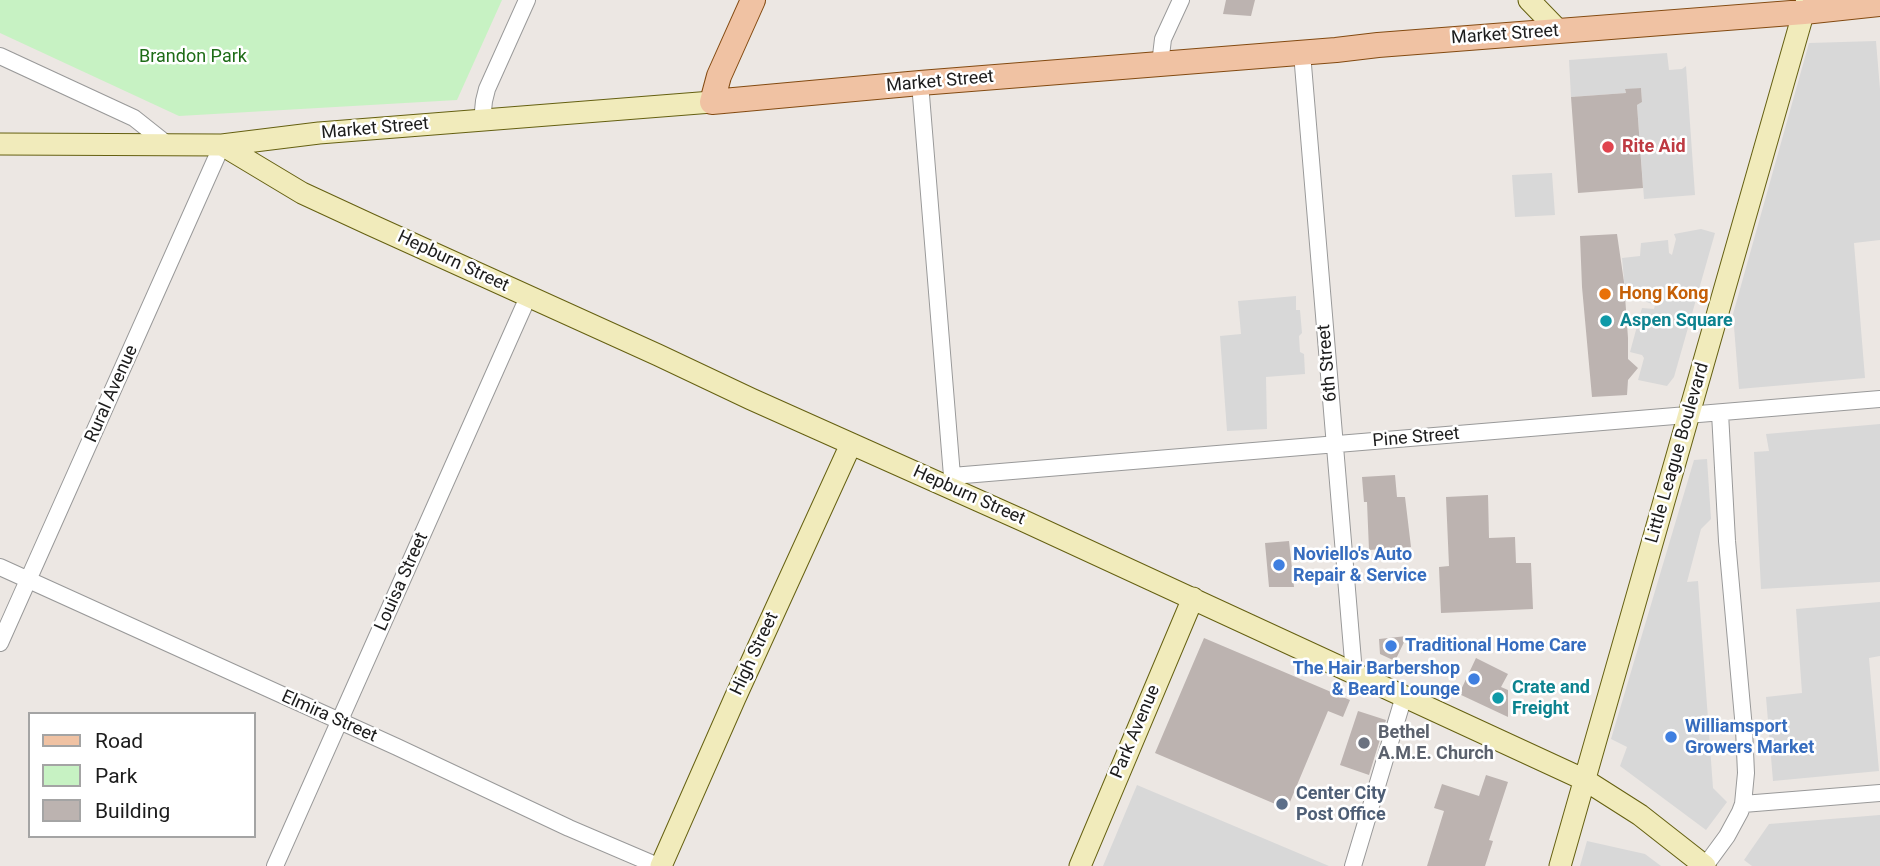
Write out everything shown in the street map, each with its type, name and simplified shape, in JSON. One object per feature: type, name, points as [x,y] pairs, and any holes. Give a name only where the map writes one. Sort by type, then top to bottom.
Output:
[{"type":"main road","points":[[712,102],[719,76],[753,0]]},
{"type":"main road","points":[[1529,0],[1559,31]]},
{"type":"main road","name":"Market Street","points":[[0,144],[222,145],[319,133],[1302,53],[1805,6],[1880,4]]},
{"type":"main road","name":"Little League Boulevard","points":[[1560,866],[1805,6]]},
{"type":"main road","name":"Hepburn Street","points":[[222,145],[302,193],[851,444],[950,481],[1193,598],[1585,780],[1640,815],[1705,866]]},
{"type":"main road","name":"High Street","points":[[659,866],[851,444]]},
{"type":"main road","name":"Park Avenue","points":[[1080,866],[1193,598]]},
{"type":"street","points":[[482,121],[487,89],[527,0]]},
{"type":"street","points":[[1160,64],[1163,40],[1181,0]]},
{"type":"street","name":"6th Street","points":[[1302,53],[1354,673]]},
{"type":"street","points":[[0,56],[134,118],[168,145]]},
{"type":"street","points":[[920,83],[950,481]]},
{"type":"street","name":"Rural Avenue","points":[[0,643],[222,145]]},
{"type":"street","name":"Louisa Street","points":[[275,866],[528,297]]},
{"type":"street","name":"Pine Street","points":[[950,481],[1880,399]]},
{"type":"street","points":[[1705,866],[1741,812],[1746,772],[1727,541],[1720,413]]},
{"type":"street","name":"Elmira Street","points":[[0,567],[569,828],[659,866]]},
{"type":"street","points":[[1353,866],[1404,696]]},
{"type":"street","points":[[1743,804],[1880,793]]},
{"type":"green space","name":"Brandon Park","points":[[0,0],[502,0],[457,100],[179,116],[0,33]]},
{"type":"shaded area","points":[[1876,41],[1880,89],[1880,240],[1854,243],[1865,378],[1739,389],[1733,314],[1809,43]]},
{"type":"shaded area","points":[[1667,53],[1669,70],[1686,66],[1695,195],[1644,199],[1637,105],[1642,102],[1641,88],[1625,90],[1626,93],[1571,97],[1569,60]]},
{"type":"shaded area","points":[[1552,173],[1555,215],[1515,217],[1512,175]]},
{"type":"shaded area","points":[[1701,229],[1715,233],[1674,377],[1667,386],[1638,380],[1644,358],[1630,352],[1642,308],[1654,309],[1655,305],[1641,300],[1626,301],[1622,258],[1640,256],[1641,243],[1668,240],[1669,253],[1672,255],[1676,239],[1674,234]]},
{"type":"shaded area","points":[[1296,296],[1296,310],[1300,310],[1302,333],[1299,336],[1300,352],[1304,354],[1305,374],[1266,377],[1267,429],[1227,431],[1220,336],[1241,334],[1238,301]]},
{"type":"shaded area","points":[[1880,424],[1880,582],[1761,589],[1754,452],[1769,451],[1766,434]]},
{"type":"shaded area","points":[[1707,459],[1711,519],[1701,529],[1687,582],[1698,581],[1713,788],[1727,802],[1706,830],[1620,766],[1627,747],[1611,739],[1694,460]]},
{"type":"shaded area","points":[[1880,602],[1880,656],[1869,658],[1879,771],[1773,781],[1766,697],[1802,693],[1796,609]]},
{"type":"shaded area","points":[[1137,785],[1329,866],[1103,866]]},
{"type":"shaded area","points":[[1880,815],[1880,866],[1752,866],[1744,860],[1769,824]]},
{"type":"shaded area","points":[[1587,841],[1645,854],[1661,866],[1580,866]]},
{"type":"building","points":[[1226,0],[1255,0],[1251,16],[1223,14]]},
{"type":"building","name":"Rite Aid","points":[[1641,88],[1642,102],[1637,105],[1643,188],[1578,193],[1571,97],[1626,93],[1625,89]]},
{"type":"building","name":"Aspen Square","points":[[1617,234],[1624,282],[1628,359],[1638,368],[1628,380],[1627,395],[1592,397],[1580,236]]},
{"type":"building","points":[[1395,475],[1397,497],[1405,497],[1411,547],[1369,550],[1367,502],[1364,502],[1362,477]]},
{"type":"building","points":[[1488,495],[1489,538],[1515,537],[1516,563],[1531,563],[1533,609],[1441,613],[1439,567],[1449,566],[1446,497]]},
{"type":"building","name":"Noviello's Auto Repair & Service","points":[[1289,541],[1294,587],[1269,587],[1265,543]]},
{"type":"building","name":"Traditional Home Care","points":[[1407,636],[1395,661],[1380,654],[1379,639]]},
{"type":"building","points":[[1204,638],[1350,700],[1343,717],[1328,711],[1287,809],[1155,753]]},
{"type":"building","points":[[1476,658],[1508,674],[1501,687],[1508,690],[1508,717],[1459,694]]},
{"type":"building","name":"Bethel A.M.E. Church","points":[[1358,711],[1386,720],[1369,775],[1340,765]]},
{"type":"building","points":[[1486,775],[1508,782],[1489,840],[1493,841],[1485,866],[1427,866],[1444,811],[1434,808],[1442,784],[1479,796]]},
{"type":"place","name":"Rite Aid","points":[[1608,147]]},
{"type":"place","name":"Hong Kong","points":[[1605,294]]},
{"type":"place","name":"Aspen Square","points":[[1606,321]]},
{"type":"place","name":"Noviello's Auto Repair & Service","points":[[1279,565]]},
{"type":"place","name":"Traditional Home Care","points":[[1391,646]]},
{"type":"place","name":"The Hair Barbershop & Beard Lounge","points":[[1474,679]]},
{"type":"place","name":"Crate and Freight","points":[[1498,698]]},
{"type":"place","name":"Williamsport Growers Market","points":[[1671,737]]},
{"type":"place","name":"Bethel A.M.E. Church","points":[[1364,743]]},
{"type":"place","name":"Center City Post Office","points":[[1282,804]]}]
